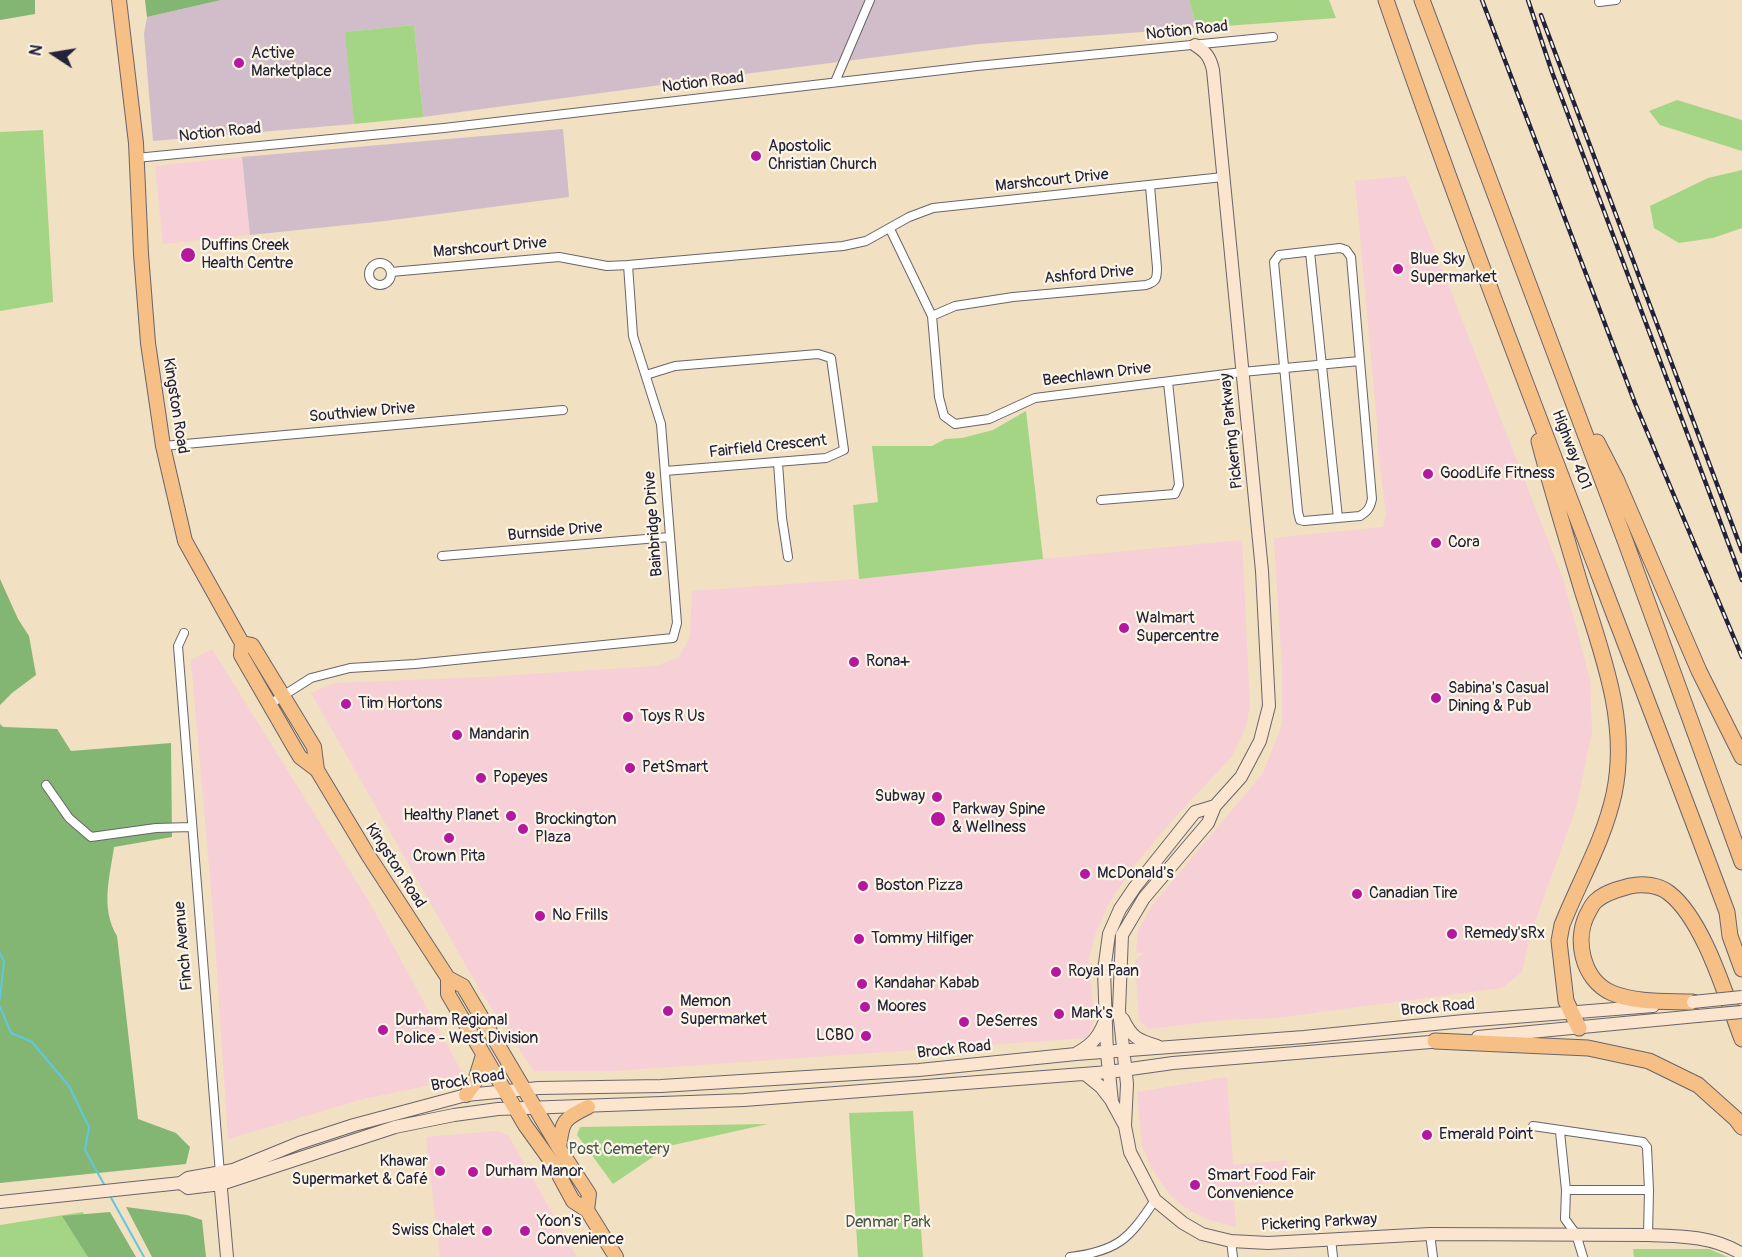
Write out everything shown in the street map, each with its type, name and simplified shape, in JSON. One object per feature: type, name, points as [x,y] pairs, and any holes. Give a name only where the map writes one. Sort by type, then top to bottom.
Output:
[{"type":"highway","name":"Highway 401","points":[[1386,0],[1523,377],[1656,720],[1727,912]]},
{"type":"highway","name":"Highway 401","points":[[1422,0],[1630,554],[1742,862]]},
{"type":"highway","points":[[1523,377],[1552,490],[1606,667],[1617,717],[1620,747],[1608,817],[1562,925],[1559,941],[1566,1001],[1579,1028]]},
{"type":"highway","points":[[1564,378],[1617,481],[1699,671],[1742,757]]},
{"type":"highway","points":[[1695,1009],[1633,999],[1614,993],[1594,981],[1584,960],[1581,937],[1585,918],[1596,900],[1617,889],[1638,884],[1654,886],[1668,892],[1685,909],[1705,944],[1742,1039]]},
{"type":"highway","points":[[1727,912],[1742,938]]},
{"type":"highway","points":[[1727,912],[1730,936],[1742,969]]},
{"type":"highway","points":[[1435,1041],[1588,1048],[1650,1061],[1698,1085],[1742,1127]]},
{"type":"main road","name":"Kingston Road","points":[[119,0],[136,158],[148,343],[164,446],[185,541],[242,643],[241,655],[300,757],[317,770],[368,855],[448,978],[463,986],[559,1148],[589,1194],[588,1210]]},
{"type":"main road","name":"Pickering Parkway","points":[[1125,1121],[1112,1101],[1117,1072],[1124,1052],[1119,1010],[1122,935],[1195,812],[1215,806],[1241,777],[1260,741],[1269,706],[1262,571],[1213,70],[1210,58],[1204,50],[1195,45]]},
{"type":"main road","name":"Kingston Road","points":[[242,643],[252,645],[314,747],[317,770]]},
{"type":"main road","name":"Pickering Parkway","points":[[1165,862],[1120,909],[1109,934],[1104,971],[1107,1053],[1128,1101],[1125,1121],[1130,1152],[1155,1200],[1170,1214],[1202,1234],[1232,1241],[1268,1243],[1430,1234],[1648,1235],[1714,1240],[1742,1254]]},
{"type":"main road","name":"Kingston Road","points":[[448,978],[448,994],[483,1055],[553,1164],[573,1201],[588,1210],[616,1257]]},
{"type":"main road","name":"Brock Road","points":[[0,1202],[181,1183],[188,1188],[395,1127],[454,1115],[535,1107],[744,1100],[1117,1072],[1173,1063],[1579,1028],[1695,1009],[1742,998]]},
{"type":"main road","name":"Brock Road","points":[[220,1179],[354,1125],[466,1095],[919,1070],[1076,1054],[1124,1052],[1571,1014],[1695,1009],[1742,1012]]},
{"type":"main road","points":[[1119,1010],[1129,1032],[1139,1041],[1162,1047]]},
{"type":"main road","points":[[1076,1054],[1091,1045],[1100,1035],[1106,1019]]},
{"type":"main road","points":[[466,1095],[474,1084],[483,1055]]},
{"type":"main road","points":[[919,1070],[920,1087]]},
{"type":"main road","points":[[1085,1074],[1101,1087],[1112,1101]]},
{"type":"main road","points":[[559,1148],[563,1123],[572,1115],[588,1107]]},
{"type":"main road","name":"Finch Avenue","points":[[220,1179],[227,1257]]},
{"type":"street","points":[[835,82],[870,0]]},
{"type":"street","points":[[1599,2],[1616,0]]},
{"type":"street","name":"Notion Road","points":[[136,158],[444,128],[835,82],[1273,37]]},
{"type":"street","name":"Marshcourt Drive","points":[[890,229],[909,217],[933,208],[1223,177]]},
{"type":"street","name":"Ashford Drive","points":[[932,316],[955,306],[1013,297],[1146,285],[1154,282],[1157,278],[1157,268],[1150,186]]},
{"type":"street","points":[[628,265],[843,246],[866,241],[890,229]]},
{"type":"street","name":"Beechlawn Drive","points":[[890,229],[932,316],[939,397],[944,416],[955,424],[989,419],[1035,398],[1242,372],[1360,361]]},
{"type":"street","points":[[1340,248],[1346,250],[1351,257],[1372,499],[1367,512],[1360,516],[1304,521],[1300,520],[1298,512],[1274,262],[1279,255],[1310,252],[1340,248]]},
{"type":"street","points":[[1310,252],[1338,518]]},
{"type":"street","name":"Marshcourt Drive","points":[[391,272],[559,256],[607,266],[628,265]]},
{"type":"street","name":"Bainbridge Drive","points":[[270,704],[311,678],[350,668],[415,664],[673,638],[677,622],[661,424],[633,336],[628,265]]},
{"type":"street","name":"Fairfield Crescent","points":[[646,375],[675,366],[706,363],[818,354],[831,358],[844,450],[826,458],[778,464],[665,471]]},
{"type":"street","points":[[1101,500],[1175,494],[1179,485],[1168,382]]},
{"type":"street","name":"Southview Drive","points":[[164,446],[563,410]]},
{"type":"street","points":[[778,464],[788,557]]},
{"type":"street","name":"Burnside Drive","points":[[442,556],[670,537]]},
{"type":"street","name":"Finch Avenue","points":[[184,633],[177,646],[220,1179]]},
{"type":"street","points":[[46,785],[69,818],[91,837],[156,828],[191,827]]},
{"type":"street","points":[[1533,1126],[1560,1132],[1643,1142],[1647,1147],[1648,1235]]},
{"type":"street","points":[[1560,1132],[1566,1190],[1565,1219],[1576,1234],[1583,1257]]},
{"type":"street","points":[[1566,1190],[1649,1190]]},
{"type":"street","points":[[1075,1257],[1120,1243],[1136,1228],[1155,1200]]},
{"type":"street","points":[[1430,1234],[1433,1257]]},
{"type":"street","points":[[1331,1239],[1333,1257]]},
{"type":"street","points":[[1232,1241],[1233,1257]]},
{"type":"shaded area","points":[[221,0],[1189,0],[1197,28],[979,44],[423,117],[414,25],[346,32],[354,124],[153,141],[144,34],[147,17]]},
{"type":"shaded area","points":[[563,129],[569,197],[385,221],[250,235],[242,157]]},
{"type":"shaded area","points":[[242,157],[250,235],[163,244],[155,166]]},
{"type":"shaded area","points":[[1406,176],[1563,579],[1590,679],[1592,732],[1576,808],[1531,933],[1522,972],[1502,988],[1275,1018],[1223,1020],[1149,1029],[1139,1020],[1135,960],[1144,953],[1136,953],[1138,931],[1151,907],[1263,773],[1282,725],[1282,670],[1274,538],[1383,527],[1386,513],[1377,445],[1377,422],[1355,181]]},
{"type":"shaded area","points":[[1242,540],[1250,707],[1245,729],[1232,756],[1169,824],[1134,866],[1109,903],[1095,935],[1089,959],[1094,1021],[1087,1038],[613,1071],[534,1071],[480,990],[311,693],[335,683],[486,677],[656,666],[679,657],[690,637],[692,591],[859,579]]},
{"type":"shaded area","points":[[212,649],[371,905],[465,1078],[363,1099],[228,1139],[213,912],[191,660]]},
{"type":"shaded area","points":[[1227,1077],[1233,1165],[1287,1160],[1289,1181],[1233,1187],[1236,1227],[1206,1219],[1186,1208],[1170,1195],[1151,1167],[1142,1146],[1137,1092]]},
{"type":"shaded area","points":[[495,1131],[508,1135],[577,1257],[440,1257],[426,1137]]},
{"type":"green space","points":[[0,0],[35,0],[35,14],[0,20]]},
{"type":"green space","points":[[145,0],[221,0],[147,17]]},
{"type":"green space","points":[[1189,0],[1329,0],[1336,18],[1197,28]]},
{"type":"green space","points":[[414,25],[423,117],[354,124],[345,32]]},
{"type":"green space","points":[[1677,100],[1742,120],[1742,151],[1660,125],[1649,111]]},
{"type":"green space","points":[[43,130],[53,302],[0,311],[0,132]]},
{"type":"green space","points":[[1742,170],[1742,228],[1713,238],[1679,243],[1654,228],[1650,206],[1708,178]]},
{"type":"green space","points":[[1026,411],[1043,559],[859,579],[853,505],[878,502],[872,446],[932,446],[945,439],[962,438],[993,430]]},
{"type":"green space","points":[[0,579],[18,619],[29,636],[36,675],[0,705]]},
{"type":"green space","points":[[0,724],[3,727],[57,729],[71,751],[171,743],[172,837],[114,847],[108,903],[112,925],[117,936],[138,1119],[176,1133],[190,1147],[186,1164],[0,1183]]},
{"type":"green space","name":"Denmar Park","points":[[913,1111],[923,1257],[858,1257],[849,1113]]},
{"type":"green space","name":"Post Cemetery","points":[[768,1124],[669,1146],[613,1184],[577,1135],[580,1127]]},
{"type":"green space","points":[[126,1207],[187,1215],[202,1220],[206,1257],[152,1257]]},
{"type":"green space","points":[[83,1212],[102,1257],[0,1257],[0,1225]]},
{"type":"green space","points":[[110,1212],[136,1257],[88,1257],[62,1216]]},
{"type":"green space","points":[[1633,1249],[1709,1249],[1728,1257],[1634,1257]]},
{"type":"waterway","points":[[0,953],[4,961],[0,999]]},
{"type":"waterway","points":[[0,1007],[11,1033],[32,1042],[69,1086],[89,1127],[85,1150],[105,1186]]},
{"type":"waterway","points":[[109,1194],[144,1257]]},
{"type":"railway","points":[[1482,0],[1635,403],[1742,657]]},
{"type":"railway","points":[[1528,0],[1552,72],[1742,580]]},
{"type":"railway","points":[[1541,15],[1742,551]]},
{"type":"place","name":"Active Marketplace","points":[[239,63]]},
{"type":"place","name":"Apostolic Christian Church","points":[[756,156]]},
{"type":"place","name":"Duffins Creek Health Centre","points":[[188,255]]},
{"type":"place","name":"Blue Sky Supermarket","points":[[1398,269]]},
{"type":"place","name":"GoodLife Fitness","points":[[1428,474]]},
{"type":"place","name":"Cora","points":[[1436,543]]},
{"type":"place","name":"Walmart Supercentre","points":[[1124,628]]},
{"type":"place","name":"Rona+","points":[[854,662]]},
{"type":"place","name":"Sabina's Casual Dining & Pub","points":[[1436,698]]},
{"type":"place","name":"Tim Hortons","points":[[346,704]]},
{"type":"place","name":"Toys R Us","points":[[628,717]]},
{"type":"place","name":"Mandarin","points":[[457,735]]},
{"type":"place","name":"PetSmart","points":[[630,768]]},
{"type":"place","name":"Popeyes","points":[[481,778]]},
{"type":"place","name":"Subway","points":[[937,797]]},
{"type":"place","name":"Healthy Planet","points":[[511,816]]},
{"type":"place","name":"Parkway Spine & Wellness","points":[[938,819]]},
{"type":"place","name":"Brockington Plaza","points":[[523,829]]},
{"type":"place","name":"Crown Pita","points":[[449,838]]},
{"type":"place","name":"McDonald's","points":[[1085,874]]},
{"type":"place","name":"Boston Pizza","points":[[863,886]]},
{"type":"place","name":"Canadian Tire","points":[[1357,894]]},
{"type":"place","name":"No Frills","points":[[540,916]]},
{"type":"place","name":"Remedy'sRx","points":[[1452,934]]},
{"type":"place","name":"Tommy Hilfiger","points":[[859,939]]},
{"type":"place","name":"Royal Paan","points":[[1056,972]]},
{"type":"place","name":"Kandahar Kabab","points":[[862,984]]},
{"type":"place","name":"Moores","points":[[865,1007]]},
{"type":"place","name":"Memon Supermarket","points":[[668,1011]]},
{"type":"place","name":"Mark's","points":[[1059,1014]]},
{"type":"place","name":"DeSerres","points":[[964,1022]]},
{"type":"place","name":"Durham Regional Police - West Division","points":[[383,1030]]},
{"type":"place","name":"LCBO","points":[[866,1036]]},
{"type":"place","name":"Emerald Point","points":[[1427,1135]]},
{"type":"place","name":"Khawar Supermarket & Café","points":[[440,1171]]},
{"type":"place","name":"Durham Manor","points":[[473,1172]]},
{"type":"place","name":"Smart Food Fair Convenience","points":[[1195,1185]]},
{"type":"place","name":"Swiss Chalet","points":[[487,1231]]},
{"type":"place","name":"Yoon's Convenience","points":[[525,1231]]}]
